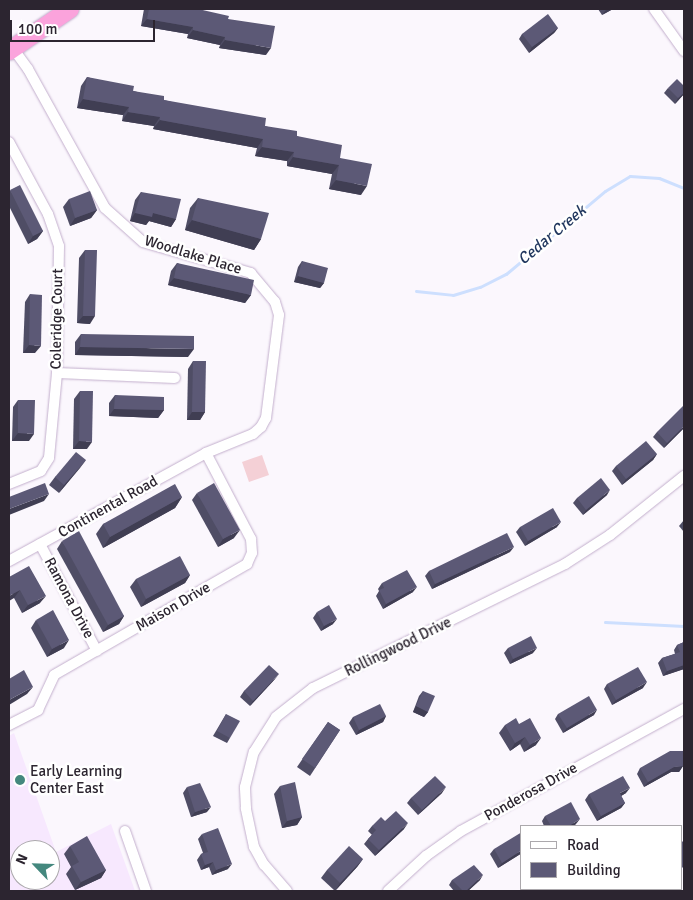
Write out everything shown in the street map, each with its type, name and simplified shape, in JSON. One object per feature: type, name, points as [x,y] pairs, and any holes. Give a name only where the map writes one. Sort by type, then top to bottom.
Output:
[{"type":"highway","points":[[11,49],[70,9]]},
{"type":"street","points":[[654,9],[684,51]]},
{"type":"street","name":"Woodlake Place","points":[[11,49],[28,69],[105,208],[123,226],[143,242],[252,273],[275,302],[279,315],[266,418],[253,434],[206,452]]},
{"type":"street","name":"Coleridge Court","points":[[9,142],[48,214],[59,246],[56,373],[49,458],[41,471],[9,484]]},
{"type":"street","points":[[56,373],[175,378]]},
{"type":"street","name":"Continental Road","points":[[9,561],[206,452]]},
{"type":"street","name":"Maison Drive","points":[[9,725],[38,710],[54,675],[247,564],[252,553],[251,539],[206,452]]},
{"type":"street","name":"Rollingwood Drive","points":[[287,891],[264,865],[254,847],[246,808],[245,787],[254,752],[276,717],[314,688],[565,564],[610,535],[684,476]]},
{"type":"street","name":"Ramona Drive","points":[[40,544],[97,651]]},
{"type":"street","name":"Ponderosa Drive","points":[[388,891],[426,856],[461,831],[684,710]]},
{"type":"street","points":[[125,831],[146,891]]},
{"type":"shaded area","points":[[262,455],[269,475],[249,482],[242,462]]},
{"type":"shaded area","name":"Early Learning Center East","points":[[14,733],[52,840],[10,840],[10,890],[60,890],[60,850],[111,824],[135,891],[9,891],[9,736]]},
{"type":"building","points":[[149,9],[198,9],[229,16],[228,19],[275,26],[271,48],[225,40],[225,37],[193,30],[193,27],[147,19]]},
{"type":"building","points":[[548,14],[558,28],[532,47],[522,34]]},
{"type":"building","points":[[87,77],[134,86],[133,91],[164,96],[164,100],[266,118],[265,126],[297,131],[297,136],[342,145],[340,158],[372,164],[367,186],[336,180],[339,165],[293,157],[294,152],[262,147],[263,139],[160,120],[160,117],[128,112],[129,107],[83,99]]},
{"type":"building","points":[[677,79],[684,86],[684,93],[678,98],[668,88]]},
{"type":"building","points":[[20,185],[43,231],[33,236],[10,190]]},
{"type":"building","points":[[90,191],[97,210],[75,218],[69,199]]},
{"type":"building","points":[[141,192],[181,199],[176,219],[153,213],[152,217],[135,213]]},
{"type":"building","points":[[198,198],[269,213],[261,239],[192,220]]},
{"type":"building","points":[[85,250],[97,250],[95,316],[83,316]]},
{"type":"building","points":[[302,261],[328,268],[324,283],[298,276]]},
{"type":"building","points":[[177,263],[254,280],[251,295],[174,278]]},
{"type":"building","points":[[30,294],[42,295],[41,346],[29,345]]},
{"type":"building","points":[[81,334],[194,336],[194,349],[80,347]]},
{"type":"building","points":[[193,361],[206,361],[205,412],[192,412]]},
{"type":"building","points":[[80,391],[93,391],[92,442],[79,441]]},
{"type":"building","points":[[115,395],[164,397],[164,410],[114,409]]},
{"type":"building","points":[[18,400],[35,400],[34,434],[18,433]]},
{"type":"building","points":[[683,406],[684,426],[667,443],[657,432]]},
{"type":"building","points":[[646,441],[657,454],[626,479],[616,466]]},
{"type":"building","points":[[76,452],[86,460],[64,485],[55,477]]},
{"type":"building","points":[[601,478],[610,490],[586,510],[577,498]]},
{"type":"building","points":[[45,483],[49,494],[9,509],[9,497]]},
{"type":"building","points":[[214,483],[240,530],[223,539],[197,493]]},
{"type":"building","points":[[175,484],[182,497],[110,537],[103,524]]},
{"type":"building","points":[[553,508],[561,522],[528,541],[520,527]]},
{"type":"building","points":[[79,531],[124,616],[108,625],[62,541]]},
{"type":"building","points":[[507,533],[514,547],[435,584],[429,571]]},
{"type":"building","points":[[180,556],[190,575],[146,599],[136,579]]},
{"type":"building","points":[[29,566],[46,596],[28,605],[20,590],[9,596],[9,577]]},
{"type":"building","points":[[407,570],[417,587],[386,604],[379,590],[384,588],[382,583]]},
{"type":"building","points":[[329,605],[337,619],[324,626],[317,612]]},
{"type":"building","points":[[53,610],[69,640],[52,649],[36,620]]},
{"type":"building","points":[[531,636],[537,648],[513,659],[508,648]]},
{"type":"building","points":[[684,642],[684,665],[667,671],[662,658],[680,652],[677,645]]},
{"type":"building","points":[[269,665],[279,674],[253,701],[244,691]]},
{"type":"building","points":[[638,667],[647,682],[616,700],[607,684]]},
{"type":"building","points":[[24,670],[33,687],[9,700],[9,679]]},
{"type":"building","points":[[423,691],[435,696],[428,712],[416,706]]},
{"type":"building","points":[[589,696],[597,710],[567,728],[558,714]]},
{"type":"building","points":[[380,704],[386,716],[359,730],[353,717]]},
{"type":"building","points":[[226,714],[240,721],[230,738],[217,731]]},
{"type":"building","points":[[516,718],[519,724],[530,718],[541,738],[530,745],[525,737],[515,743],[505,725]]},
{"type":"building","points":[[328,722],[340,730],[315,768],[302,759]]},
{"type":"building","points":[[670,751],[683,751],[683,766],[674,767],[648,782],[640,768]]},
{"type":"building","points":[[435,776],[446,787],[422,810],[411,798]]},
{"type":"building","points":[[623,776],[630,788],[620,793],[625,803],[601,816],[589,794]]},
{"type":"building","points":[[295,782],[302,817],[287,821],[280,786]]},
{"type":"building","points":[[200,783],[211,807],[195,812],[187,787]]},
{"type":"building","points":[[571,802],[580,819],[571,825],[550,825],[545,816]]},
{"type":"building","points":[[396,811],[408,823],[379,850],[368,839],[376,830],[372,826],[381,817],[385,821]]},
{"type":"building","points":[[218,828],[232,864],[216,870],[213,862],[205,865],[201,854],[208,852],[202,834]]},
{"type":"building","points":[[520,833],[520,851],[502,863],[494,849]]},
{"type":"building","points":[[87,836],[106,870],[81,882],[72,866],[79,862],[70,846]]},
{"type":"building","points":[[684,840],[683,867],[683,841]]},
{"type":"building","points":[[349,846],[363,859],[340,883],[327,870]]},
{"type":"building","points":[[474,865],[483,875],[466,891],[463,891],[452,880]]},
{"type":"waterway","name":"Cedar Creek","points":[[416,291],[453,295],[480,287],[506,274],[605,191],[630,176],[659,178],[684,188]]},
{"type":"waterway","points":[[605,622],[684,626]]},
{"type":"place","name":"Early Learning Center East","points":[[20,780]]}]
